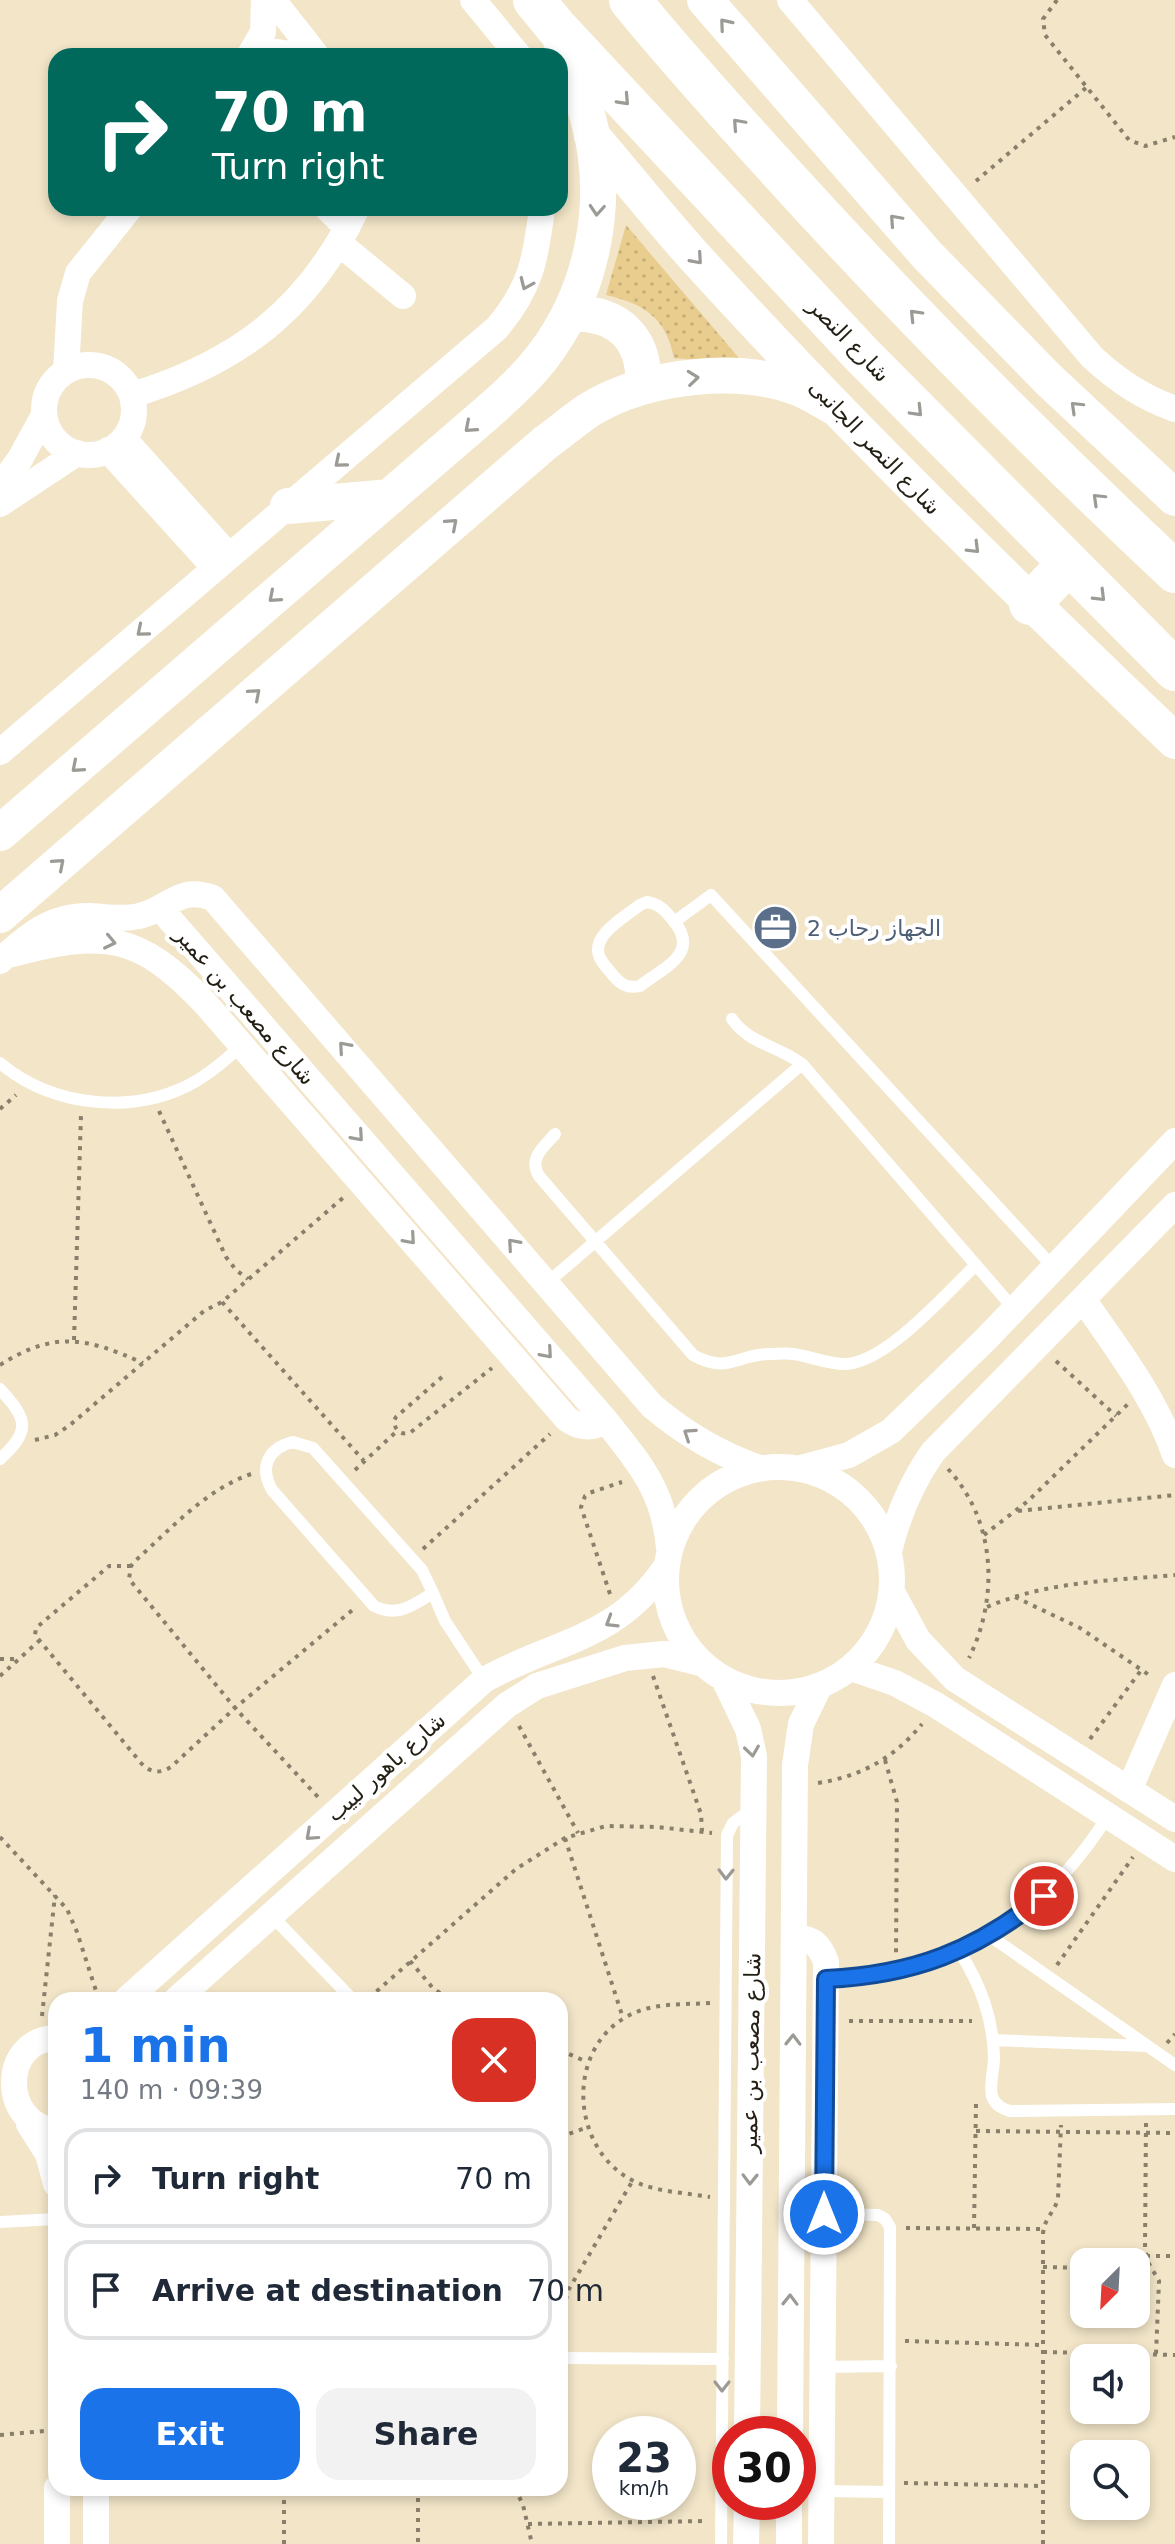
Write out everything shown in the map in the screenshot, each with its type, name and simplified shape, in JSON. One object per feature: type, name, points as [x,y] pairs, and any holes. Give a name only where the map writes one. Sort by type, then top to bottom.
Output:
[{"type":"main road","points":[[630,0],[729,115],[913,314],[1019,422],[1175,572]]},
{"type":"main road","points":[[705,0],[927,255],[1048,379],[1169,490]]},
{"type":"main road","points":[[545,13],[558,48]]},
{"type":"main road","name":"شارع النصر","points":[[545,13],[862,355],[1175,670]]},
{"type":"main road","points":[[0,833],[390,497],[526,376],[543,357],[569,314],[588,267],[597,218],[597,168],[592,136],[568,73]]},
{"type":"main road","name":"شارع النصر الجانبى","points":[[592,136],[699,263],[836,408],[1030,604],[1175,741]]},
{"type":"main road","points":[[569,314],[587,313],[619,325],[640,352],[644,369],[643,386]]},
{"type":"main road","points":[[0,915],[545,443],[591,409],[643,386],[696,376],[750,377],[802,389],[836,408]]},
{"type":"main road","points":[[288,506],[390,497]]},
{"type":"main road","points":[[1030,604],[1068,564]]},
{"type":"street","points":[[254,48],[263,32],[264,0]]},
{"type":"street","points":[[273,0],[311,48]]},
{"type":"street","points":[[473,0],[512,48]]},
{"type":"street","points":[[790,0],[1092,357],[1119,381],[1149,400],[1175,409]]},
{"type":"street","points":[[66,371],[70,301],[78,273],[124,216]]},
{"type":"street","points":[[0,752],[497,328],[523,293],[531,273],[541,216]]},
{"type":"street","points":[[132,395],[197,372],[250,341],[296,300],[348,227],[403,296]]},
{"type":"street","points":[[0,486],[20,459],[44,415],[48,390],[66,371],[79,366],[105,367],[117,373],[132,395],[134,418],[116,444],[90,455],[77,453],[55,439],[44,415]]},
{"type":"street","points":[[116,444],[222,562]]},
{"type":"street","points":[[0,504],[77,453]]},
{"type":"street","name":"شارع مصعب بن عمير","points":[[667,1558],[663,1509],[647,1473],[606,1421],[160,908],[185,894],[199,893],[213,898],[224,907],[652,1406],[713,1449],[759,1468]]},
{"type":"street","points":[[3,958],[25,937],[59,919],[135,917],[160,908]]},
{"type":"street","points":[[3,958],[59,942],[108,940],[157,959],[176,972],[567,1419],[575,1425],[586,1427],[606,1421]]},
{"type":"street","points":[[1130,1188],[1168,1212],[933,1452],[920,1470],[901,1509],[889,1551],[892,1592],[889,1610],[879,1634],[851,1668],[819,1687],[800,1692],[771,1693],[742,1687],[701,1663],[687,1647],[669,1609],[665,1589],[667,1558],[683,1519],[703,1495],[739,1473],[759,1468],[801,1468],[849,1455],[891,1431],[986,1339],[1014,1309],[1175,1141]]},
{"type":"street","points":[[1083,1299],[1143,1388],[1167,1430],[1175,1455]]},
{"type":"street","points":[[986,1339],[1016,1367]]},
{"type":"street","points":[[801,1468],[840,1485],[857,1498],[876,1523],[889,1551]]},
{"type":"street","name":"شارع باهور لبيب","points":[[135,1992],[484,1680],[618,1619],[636,1604],[667,1558]]},
{"type":"street","points":[[892,1592],[918,1640],[955,1679],[1175,1819]]},
{"type":"street","name":"شارع باهور لبيب","points":[[185,1992],[507,1705],[537,1686],[625,1658],[674,1655],[701,1663]]},
{"type":"street","points":[[851,1668],[895,1683],[936,1705],[1175,1859]]},
{"type":"street","name":"شارع مصعب بن عمير","points":[[724,1679],[738,1703],[754,1756],[747,2416]]},
{"type":"street","name":"شارع مصعب بن عمير","points":[[790,2416],[795,1783],[801,1724],[819,1687]]},
{"type":"street","points":[[1129,1790],[1174,1689]]},
{"type":"street","points":[[794,1938],[811,1940],[821,1949],[826,1962],[821,2544]]},
{"type":"street","points":[[0,2041],[42,2040]]},
{"type":"street","points":[[42,2040],[19,2054],[11,2068],[8,2083],[16,2112],[48,2154]]},
{"type":"street","points":[[16,2112],[48,2130]]},
{"type":"street","points":[[748,2334],[790,2334]]},
{"type":"street","points":[[57,2496],[57,2544]]},
{"type":"street","points":[[96,2496],[96,2544]]},
{"type":"street","points":[[746,2544],[747,2520]]},
{"type":"street","points":[[789,2520],[789,2544]]},
{"type":"lane","points":[[674,922],[711,895],[1054,1268]]},
{"type":"lane","points":[[647,902],[661,906],[674,922],[685,938],[684,948],[679,956],[640,986],[624,986],[600,958],[600,940],[640,905],[647,902]]},
{"type":"lane","points":[[732,1019],[748,1037],[779,1049],[802,1064],[1014,1309]]},
{"type":"lane","points":[[0,1063],[30,1083],[81,1100],[105,1103],[153,1098],[198,1080],[242,1045]]},
{"type":"lane","points":[[547,1283],[802,1064]]},
{"type":"lane","points":[[555,1134],[536,1156],[536,1170],[693,1355],[706,1362],[721,1365],[764,1354],[792,1353],[844,1364],[868,1360],[888,1347],[976,1265]]},
{"type":"lane","points":[[0,1389],[23,1418],[20,1439],[0,1459]]},
{"type":"lane","points":[[433,1593],[406,1610],[395,1612],[384,1611],[367,1598],[272,1490],[265,1470],[267,1459],[282,1444],[303,1443],[313,1448],[428,1578],[445,1621],[484,1680]]},
{"type":"lane","points":[[722,2416],[727,1835],[733,1823],[753,1808]]},
{"type":"lane","points":[[826,1979],[861,1978],[895,1972],[959,1951],[990,1936],[1018,1917],[1069,1872],[1108,1816]]},
{"type":"lane","points":[[271,1915],[345,1992]]},
{"type":"lane","points":[[990,1936],[1175,2065]]},
{"type":"lane","points":[[959,1951],[983,1994],[991,2022],[991,2090],[994,2101],[1001,2108],[1010,2111],[1175,2109]]},
{"type":"lane","points":[[993,2040],[1147,2046]]},
{"type":"lane","points":[[824,2214],[878,2215],[890,2227],[889,2544]]},
{"type":"lane","points":[[0,2222],[48,2219]]},
{"type":"lane","points":[[568,2358],[723,2359]]},
{"type":"lane","points":[[823,2367],[891,2366]]},
{"type":"lane","points":[[822,2491],[890,2487]]},
{"type":"lane","points":[[721,2520],[721,2544]]},
{"type":"path","points":[[1057,0],[1043,19],[1045,35],[1129,140],[1145,146],[1175,137]]},
{"type":"path","points":[[957,197],[1087,87]]},
{"type":"path","points":[[153,1098],[226,1257],[248,1279]]},
{"type":"path","points":[[74,1340],[81,1100]]},
{"type":"path","points":[[20,1439],[37,1440],[55,1435],[70,1425],[204,1311],[222,1302],[361,1183]]},
{"type":"path","points":[[222,1302],[364,1461]]},
{"type":"path","points":[[0,1365],[39,1345],[74,1340],[93,1342],[143,1363]]},
{"type":"path","points":[[1038,1345],[1116,1416]]},
{"type":"path","points":[[442,1377],[396,1417],[397,1431],[401,1434],[411,1432],[510,1354]]},
{"type":"path","points":[[984,1535],[1015,1511],[1143,1388]]},
{"type":"path","points":[[412,1558],[567,1419]]},
{"type":"path","points":[[342,1481],[397,1431]]},
{"type":"path","points":[[933,1452],[967,1495],[984,1535],[988,1559],[987,1607],[975,1645],[955,1679]]},
{"type":"path","points":[[265,1470],[230,1482],[199,1503],[131,1566],[129,1579],[235,1708],[334,1814]]},
{"type":"path","points":[[618,1619],[582,1512],[582,1501],[589,1493],[647,1473]]},
{"type":"path","points":[[1015,1511],[1175,1495]]},
{"type":"path","points":[[131,1566],[109,1566],[36,1628],[35,1635],[141,1763],[152,1771],[166,1771],[171,1767],[235,1708],[367,1598]]},
{"type":"path","points":[[987,1607],[1013,1596],[1053,1587],[1175,1575]]},
{"type":"path","points":[[1013,1596],[1080,1628],[1174,1689]]},
{"type":"path","points":[[0,1676],[39,1641]]},
{"type":"path","points":[[645,1655],[701,1814],[702,1832]]},
{"type":"path","points":[[0,1659],[19,1659]]},
{"type":"path","points":[[1077,1757],[1142,1668]]},
{"type":"path","points":[[507,1705],[578,1833]]},
{"type":"path","points":[[795,1783],[842,1779],[885,1760],[905,1745],[936,1705]]},
{"type":"path","points":[[885,1760],[897,1802],[895,1972]]},
{"type":"path","points":[[376,1992],[516,1869],[565,1838],[606,1826],[657,1827],[727,1835]]},
{"type":"path","points":[[0,1837],[67,1909],[96,1992]]},
{"type":"path","points":[[565,1838],[623,2018]]},
{"type":"path","points":[[1049,1977],[1145,1839]]},
{"type":"path","points":[[42,2040],[55,1895]]},
{"type":"path","points":[[410,1961],[439,1992]]},
{"type":"path","points":[[723,2199],[639,2183],[614,2168],[596,2146],[588,2127],[582,2091],[588,2063],[602,2038],[623,2018],[649,2006],[724,2003]]},
{"type":"path","points":[[825,2021],[991,2022]]},
{"type":"path","points":[[568,2054],[588,2063]]},
{"type":"path","points":[[974,2228],[976,2100]]},
{"type":"path","points":[[1146,2109],[1146,2248]]},
{"type":"path","points":[[1043,2544],[1044,2229],[1045,2220],[1058,2198],[1061,2110]]},
{"type":"path","points":[[568,2134],[588,2127]]},
{"type":"path","points":[[976,2131],[1175,2133]]},
{"type":"path","points":[[568,2292],[633,2180]]},
{"type":"path","points":[[890,2227],[1044,2229]]},
{"type":"path","points":[[1150,2256],[1175,2256]]},
{"type":"path","points":[[1150,2265],[1159,2281],[1156,2354]]},
{"type":"path","points":[[1043,2267],[1070,2268]]},
{"type":"path","points":[[890,2340],[1043,2345]]},
{"type":"path","points":[[1043,2352],[1175,2355]]},
{"type":"path","points":[[0,2435],[48,2431]]},
{"type":"path","points":[[890,2487],[1043,2486]]},
{"type":"path","points":[[284,2496],[284,2544]]},
{"type":"path","points":[[418,2496],[418,2544]]},
{"type":"path","points":[[518,2496],[532,2544]]},
{"type":"path","points":[[528,2524],[721,2520]]},
{"type":"shaded area","points":[[626,225],[744,364],[674,358],[665,333],[652,315],[632,303],[606,295]]},
{"type":"place","name":"الجهاز رحاب 2","points":[[776,928]]},
{"type":"route","points":[[824,2214],[826,1979],[861,1978],[928,1963],[990,1936],[1044,1896]]}]
